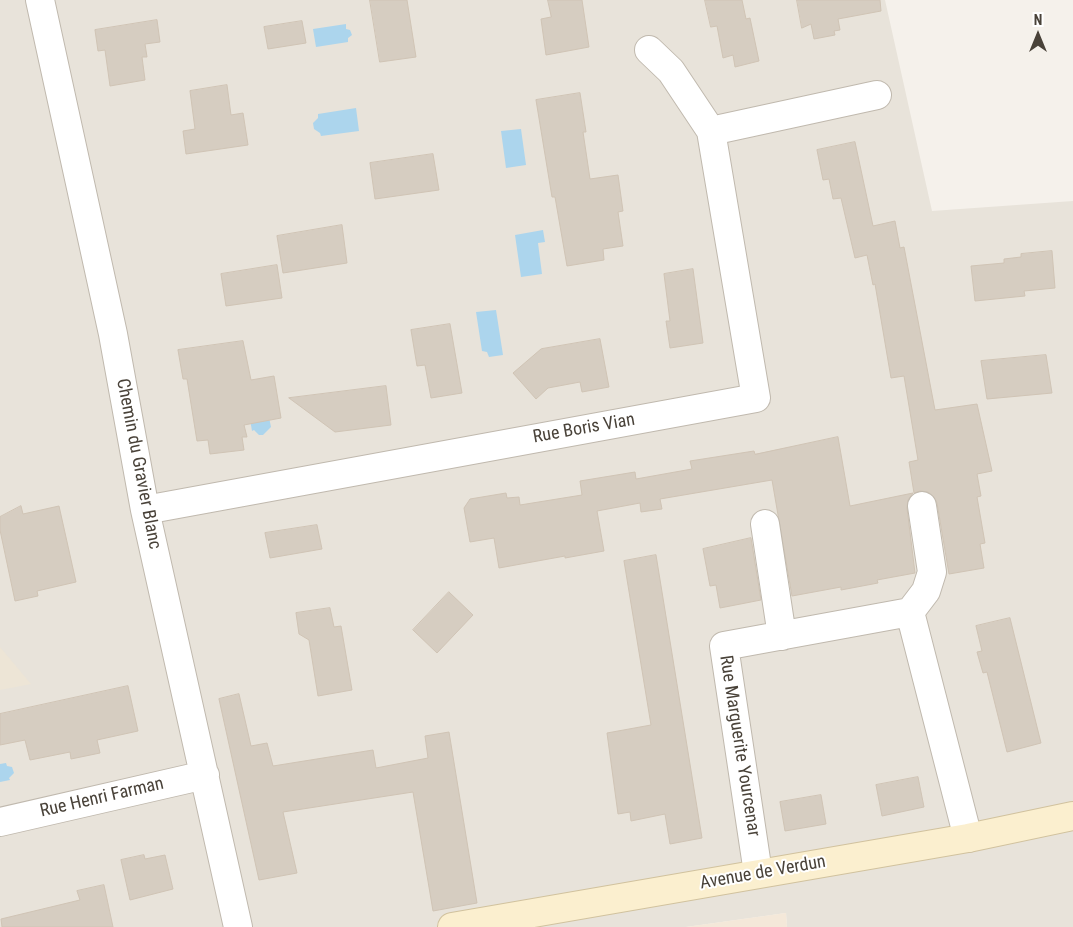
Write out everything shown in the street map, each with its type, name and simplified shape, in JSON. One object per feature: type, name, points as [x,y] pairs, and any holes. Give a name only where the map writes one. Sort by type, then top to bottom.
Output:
[{"type":"main road","name":"Avenue de Verdun","points":[[452,927],[968,838],[1073,816]]},
{"type":"street","name":"Chemin du Gravier Blanc","points":[[40,0],[113,334],[146,510],[238,927]]},
{"type":"street","name":"Rue Boris Vian","points":[[146,510],[756,398],[711,131],[671,71],[649,50]]},
{"type":"street","points":[[711,131],[877,95]]},
{"type":"street","points":[[922,506],[932,572],[926,591],[910,612],[968,838]]},
{"type":"street","points":[[765,524],[782,636]]},
{"type":"street","name":"Rue Marguerite Yourcenar","points":[[758,873],[724,646],[910,612]]},
{"type":"street","name":"Rue Henri Farman","points":[[0,822],[205,775]]},
{"type":"shaded area","points":[[0,0],[885,0],[932,211],[1073,201],[1073,927],[787,927],[786,913],[686,927],[0,927]]},
{"type":"shaded area","points":[[0,647],[31,684],[0,690]]},
{"type":"shaded area","points":[[786,913],[787,927],[686,927]]},
{"type":"water","points":[[346,24],[346,29],[350,30],[352,35],[348,38],[348,42],[316,47],[313,29]]},
{"type":"water","points":[[356,108],[359,131],[321,136],[314,129],[313,123],[318,118],[318,114]]},
{"type":"water","points":[[521,129],[526,165],[506,168],[501,131]]},
{"type":"water","points":[[543,230],[545,242],[538,243],[542,274],[521,277],[515,235]]},
{"type":"water","points":[[496,310],[503,355],[489,357],[487,352],[482,351],[476,312]]},
{"type":"water","points":[[264,393],[271,427],[263,435],[259,435],[254,430],[252,431],[246,396]]},
{"type":"water","points":[[6,763],[7,766],[12,767],[14,773],[9,778],[10,780],[0,782],[0,764]]},
{"type":"building","points":[[370,0],[407,0],[416,57],[380,62]]},
{"type":"building","points":[[548,0],[582,0],[589,47],[546,55],[541,19],[551,17]]},
{"type":"building","points":[[705,0],[742,0],[746,19],[750,18],[759,61],[735,67],[733,55],[723,58],[717,26],[711,27]]},
{"type":"building","points":[[797,0],[880,0],[881,11],[838,19],[840,30],[834,31],[835,35],[814,39],[811,24],[802,28]]},
{"type":"building","points":[[157,20],[160,42],[145,44],[147,57],[142,57],[145,80],[110,86],[105,50],[98,51],[95,30]]},
{"type":"building","points":[[302,21],[306,43],[268,49],[264,27]]},
{"type":"building","points":[[227,85],[231,115],[243,113],[248,145],[186,154],[183,131],[195,129],[190,91]]},
{"type":"building","points":[[580,93],[586,132],[583,132],[590,179],[618,175],[623,211],[618,212],[623,246],[603,249],[604,260],[567,266],[555,197],[552,197],[536,100]]},
{"type":"building","points":[[855,142],[873,226],[895,221],[900,248],[904,247],[935,410],[977,404],[992,471],[977,474],[981,496],[977,497],[985,543],[980,544],[984,568],[949,574],[937,503],[928,492],[920,491],[914,493],[909,462],[918,460],[904,376],[891,378],[875,284],[873,285],[867,255],[855,258],[841,198],[833,199],[829,179],[823,180],[817,150]]},
{"type":"building","points":[[433,154],[439,190],[375,199],[370,163]]},
{"type":"building","points":[[342,225],[347,263],[283,273],[277,236]]},
{"type":"building","points":[[1052,251],[1055,288],[1024,291],[1025,296],[975,301],[971,266],[1004,263],[1004,259],[1021,257],[1021,254]]},
{"type":"building","points":[[277,265],[282,298],[226,306],[221,274]]},
{"type":"building","points":[[693,269],[703,343],[670,348],[666,321],[670,321],[664,274]]},
{"type":"building","points":[[450,324],[462,393],[431,398],[425,365],[417,366],[411,330]]},
{"type":"building","points":[[600,339],[609,387],[582,392],[580,382],[548,388],[536,399],[513,373],[541,349]]},
{"type":"building","points":[[243,341],[251,380],[274,376],[281,418],[244,425],[247,437],[242,437],[244,450],[210,454],[208,440],[197,441],[187,379],[183,379],[178,350]]},
{"type":"building","points":[[1046,355],[1052,393],[987,399],[981,361]]},
{"type":"building","points":[[386,386],[391,425],[335,432],[289,398]]},
{"type":"building","points":[[838,437],[850,506],[913,493],[908,500],[907,508],[915,573],[877,580],[878,583],[841,590],[841,587],[792,596],[772,480],[660,499],[662,509],[641,512],[640,503],[597,511],[604,551],[499,568],[494,538],[470,542],[464,508],[470,499],[506,493],[507,498],[519,497],[520,505],[582,495],[580,481],[635,472],[636,479],[692,469],[690,461],[754,451],[755,454]]},
{"type":"building","points":[[21,506],[23,514],[59,506],[76,582],[37,591],[38,596],[15,601],[0,530],[0,517]]},
{"type":"building","points":[[317,525],[322,549],[270,558],[265,533]]},
{"type":"building","points":[[751,538],[761,600],[720,608],[716,585],[710,586],[703,549]]},
{"type":"building","points":[[656,555],[702,838],[670,844],[665,814],[631,821],[630,812],[618,814],[607,733],[651,725],[624,561]]},
{"type":"building","points":[[449,592],[473,615],[437,653],[413,630]]},
{"type":"building","points":[[330,608],[334,627],[341,626],[352,690],[318,696],[309,640],[299,634],[296,613]]},
{"type":"building","points":[[1010,618],[1041,743],[1007,752],[987,672],[983,673],[977,652],[982,651],[976,626]]},
{"type":"building","points":[[128,686],[138,731],[97,740],[100,753],[71,759],[70,752],[30,760],[25,740],[0,745],[0,714]]},
{"type":"building","points":[[239,694],[251,746],[267,743],[273,766],[373,750],[376,768],[428,758],[425,736],[449,732],[477,903],[433,911],[413,792],[283,812],[297,873],[259,880],[219,699]]},
{"type":"building","points":[[918,777],[924,807],[882,816],[876,785]]},
{"type":"building","points":[[821,795],[826,824],[785,831],[780,802]]},
{"type":"building","points":[[144,855],[145,859],[165,855],[173,889],[130,900],[121,860]]},
{"type":"building","points":[[104,885],[113,927],[2,927],[1,919],[80,900],[77,891]]}]
